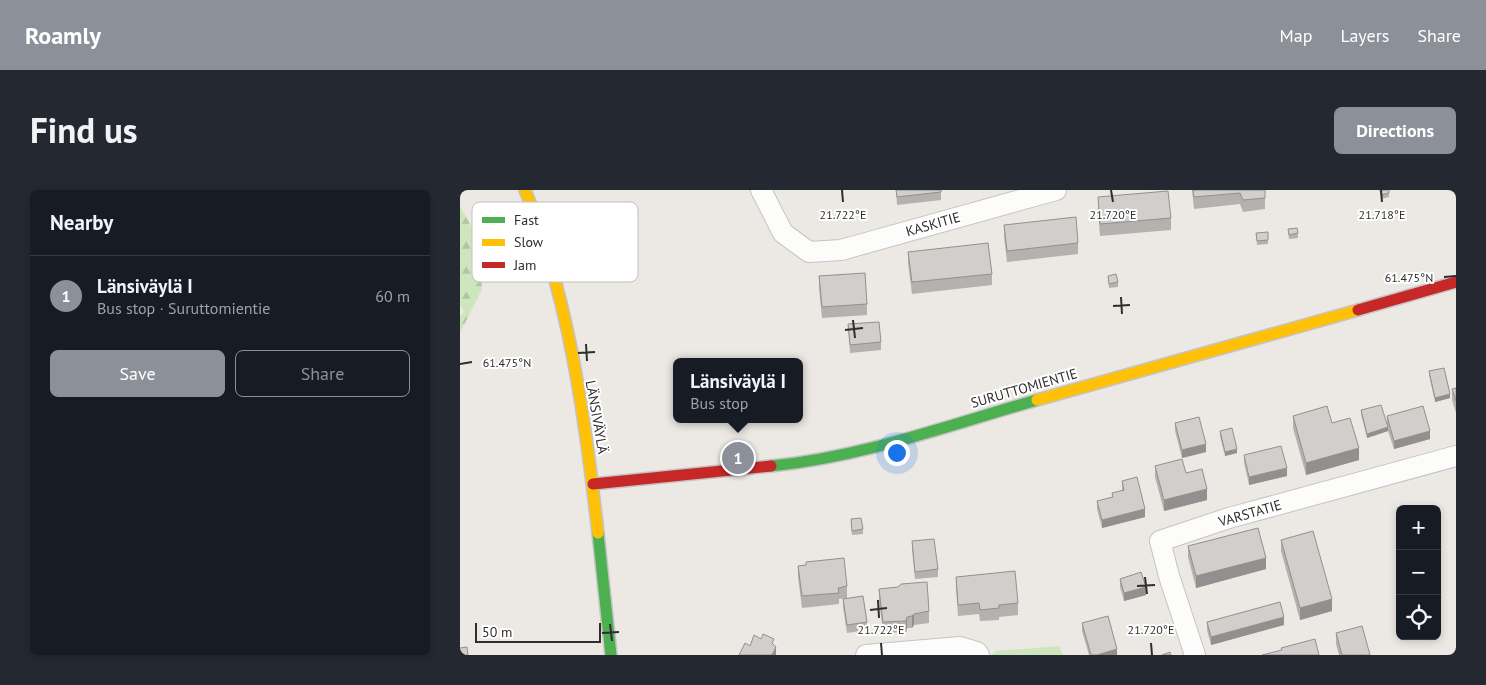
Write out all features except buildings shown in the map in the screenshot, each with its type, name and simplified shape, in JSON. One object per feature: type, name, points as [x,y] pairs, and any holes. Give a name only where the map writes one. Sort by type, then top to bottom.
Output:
[{"type":"street","name":"LÄNSIVÄYLÄ","points":[[525,190],[530,202]]},
{"type":"street","name":"KASKITIE","points":[[761,190],[783,233],[809,252],[842,250],[1056,190]]},
{"type":"street","name":"LÄNSIVÄYLÄ","points":[[554,282],[566,327],[588,444],[611,655]]},
{"type":"street","name":"SURUTTOMIENTIE","points":[[593,484],[799,463],[869,448],[1456,282]]},
{"type":"street","name":"VARSTATIE","points":[[1195,655],[1174,593],[1160,541],[1229,518],[1456,456]]},
{"type":"street","points":[[866,655],[960,646],[978,652],[979,655]]},
{"type":"green space","points":[[460,206],[472,227],[472,282],[482,282],[482,289],[460,333],[460,315],[464,312],[460,305]]},
{"type":"green space","points":[[1059,646],[1063,655],[992,655],[996,651]]},
{"type":"traffic: fast","points":[[771,466],[805,462],[872,448],[1037,400]]},
{"type":"traffic: fast","points":[[598,533],[611,655]]},
{"type":"traffic: slow","points":[[525,190],[529,202]]},
{"type":"traffic: slow","points":[[555,282],[581,402],[598,533]]},
{"type":"traffic: slow","points":[[1037,400],[1358,310]]},
{"type":"traffic: jam","points":[[1358,310],[1456,282]]},
{"type":"traffic: jam","points":[[593,484],[771,466]]},
{"type":"place","name":"Länsiväylä I","points":[[738,458]]}]
